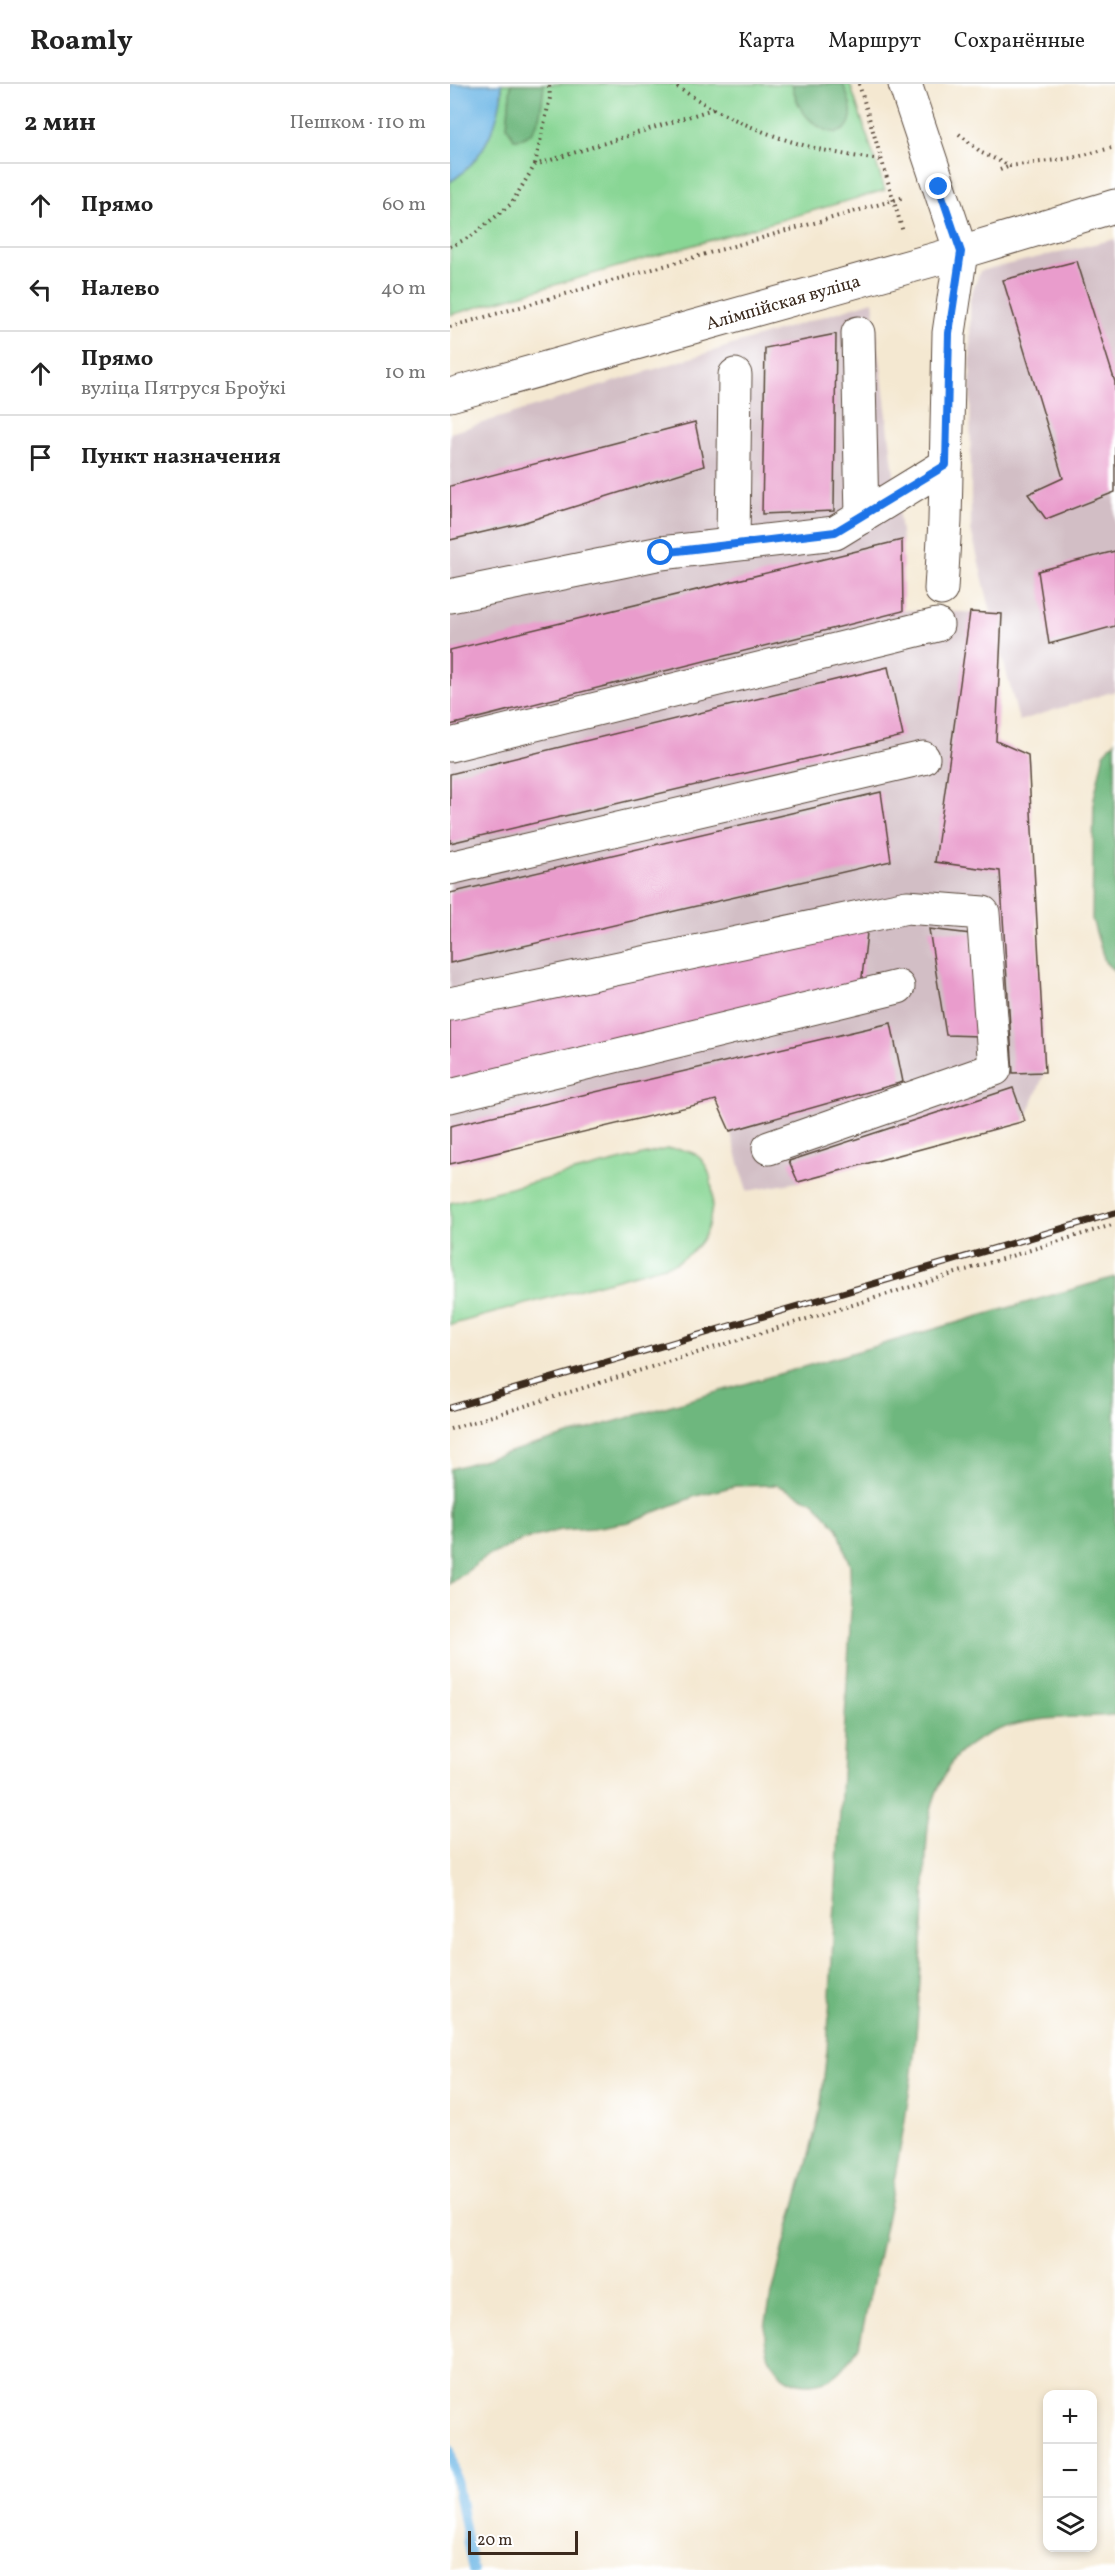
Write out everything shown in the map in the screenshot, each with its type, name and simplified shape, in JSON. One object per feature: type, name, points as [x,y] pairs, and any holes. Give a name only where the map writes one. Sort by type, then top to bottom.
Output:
[{"type":"street","points":[[905,84],[961,252],[949,333],[941,589]]},
{"type":"street","name":"Алімпійская вуліца","points":[[450,395],[961,252],[1115,206]]},
{"type":"street","points":[[858,333],[862,517]]},
{"type":"street","points":[[733,544],[735,375]]},
{"type":"street","points":[[450,596],[661,553],[835,532],[946,465]]},
{"type":"street","points":[[450,745],[937,625]]},
{"type":"street","points":[[450,868],[923,758]]},
{"type":"street","points":[[450,1004],[907,907],[983,914],[995,1069],[770,1148]]},
{"type":"street","points":[[450,1096],[898,987]]},
{"type":"path","points":[[450,247],[473,235],[511,204],[535,165],[550,98],[549,84]]},
{"type":"path","points":[[672,84],[713,109],[757,130],[798,145],[841,155],[882,160]]},
{"type":"path","points":[[859,84],[903,232]]},
{"type":"path","points":[[535,165],[713,109]]},
{"type":"path","points":[[951,127],[982,153],[1010,166]]},
{"type":"path","points":[[1000,170],[1010,166],[1072,158],[1115,147]]},
{"type":"path","points":[[450,327],[895,201]]},
{"type":"path","points":[[450,1429],[1115,1224]]},
{"type":"shaded area","points":[[1115,239],[1115,691],[1019,721],[1001,652],[996,741],[1028,755],[1045,1072],[1025,1121],[798,1182],[747,1191],[730,1131],[716,1100],[450,1164],[450,433],[873,301],[902,540],[903,610],[991,613],[971,530],[970,298],[980,271]]},
{"type":"green space","points":[[502,84],[850,84],[885,190],[450,315],[450,182],[474,161],[502,95]]},
{"type":"green space","points":[[511,84],[544,84],[535,127],[523,138],[514,139],[507,126]]},
{"type":"green space","points":[[792,84],[843,84],[851,112],[846,128],[840,132],[833,132],[818,126],[806,116],[800,107]]},
{"type":"green space","points":[[1115,741],[1115,972],[1105,962],[1092,919],[1094,798],[1104,753]]},
{"type":"green space","points":[[667,1149],[685,1150],[695,1154],[703,1161],[711,1182],[712,1206],[707,1229],[701,1242],[691,1252],[675,1263],[450,1325],[450,1203]]},
{"type":"green space","points":[[1115,1277],[1115,1715],[1031,1721],[992,1732],[974,1742],[955,1758],[940,1785],[930,1812],[928,1826],[919,1997],[908,2101],[889,2206],[859,2346],[846,2364],[831,2378],[817,2383],[798,2383],[783,2376],[772,2363],[766,2345],[765,2329],[780,2261],[819,2115],[827,2051],[851,1609],[850,1566],[838,1529],[814,1502],[777,1485],[735,1486],[696,1496],[629,1522],[561,1530],[523,1540],[486,1557],[450,1584],[450,1469]]},
{"type":"water","points":[[450,84],[502,84],[498,112],[488,139],[472,163],[450,182]]},
{"type":"building","points":[[1077,261],[1115,382],[1115,492],[1046,519],[1028,494],[1063,478],[1003,280]]},
{"type":"building","points":[[836,334],[834,511],[762,514],[765,348]]},
{"type":"building","points":[[695,422],[704,466],[522,523],[450,540],[450,486]]},
{"type":"building","points":[[902,540],[903,611],[450,725],[450,650]]},
{"type":"building","points":[[1115,551],[1115,626],[1049,644],[1038,571]]},
{"type":"building","points":[[970,612],[1002,614],[996,741],[1028,755],[1045,1072],[1013,1073],[1000,871],[935,862]]},
{"type":"building","points":[[888,667],[903,736],[450,843],[450,774]]},
{"type":"building","points":[[881,792],[891,861],[450,963],[450,893]]},
{"type":"building","points":[[868,924],[861,986],[450,1082],[450,1019]]},
{"type":"building","points":[[929,929],[971,934],[980,1036],[946,1035]]},
{"type":"building","points":[[891,1023],[903,1082],[730,1131],[716,1100],[450,1164],[450,1126]]},
{"type":"building","points":[[1013,1088],[1025,1121],[798,1182],[789,1161]]},
{"type":"waterway","points":[[450,2449],[473,2570]]},
{"type":"railway","points":[[450,1408],[1115,1213]]},
{"type":"route","points":[[661,553],[835,532],[946,465],[949,333],[961,252],[939,187]]}]
